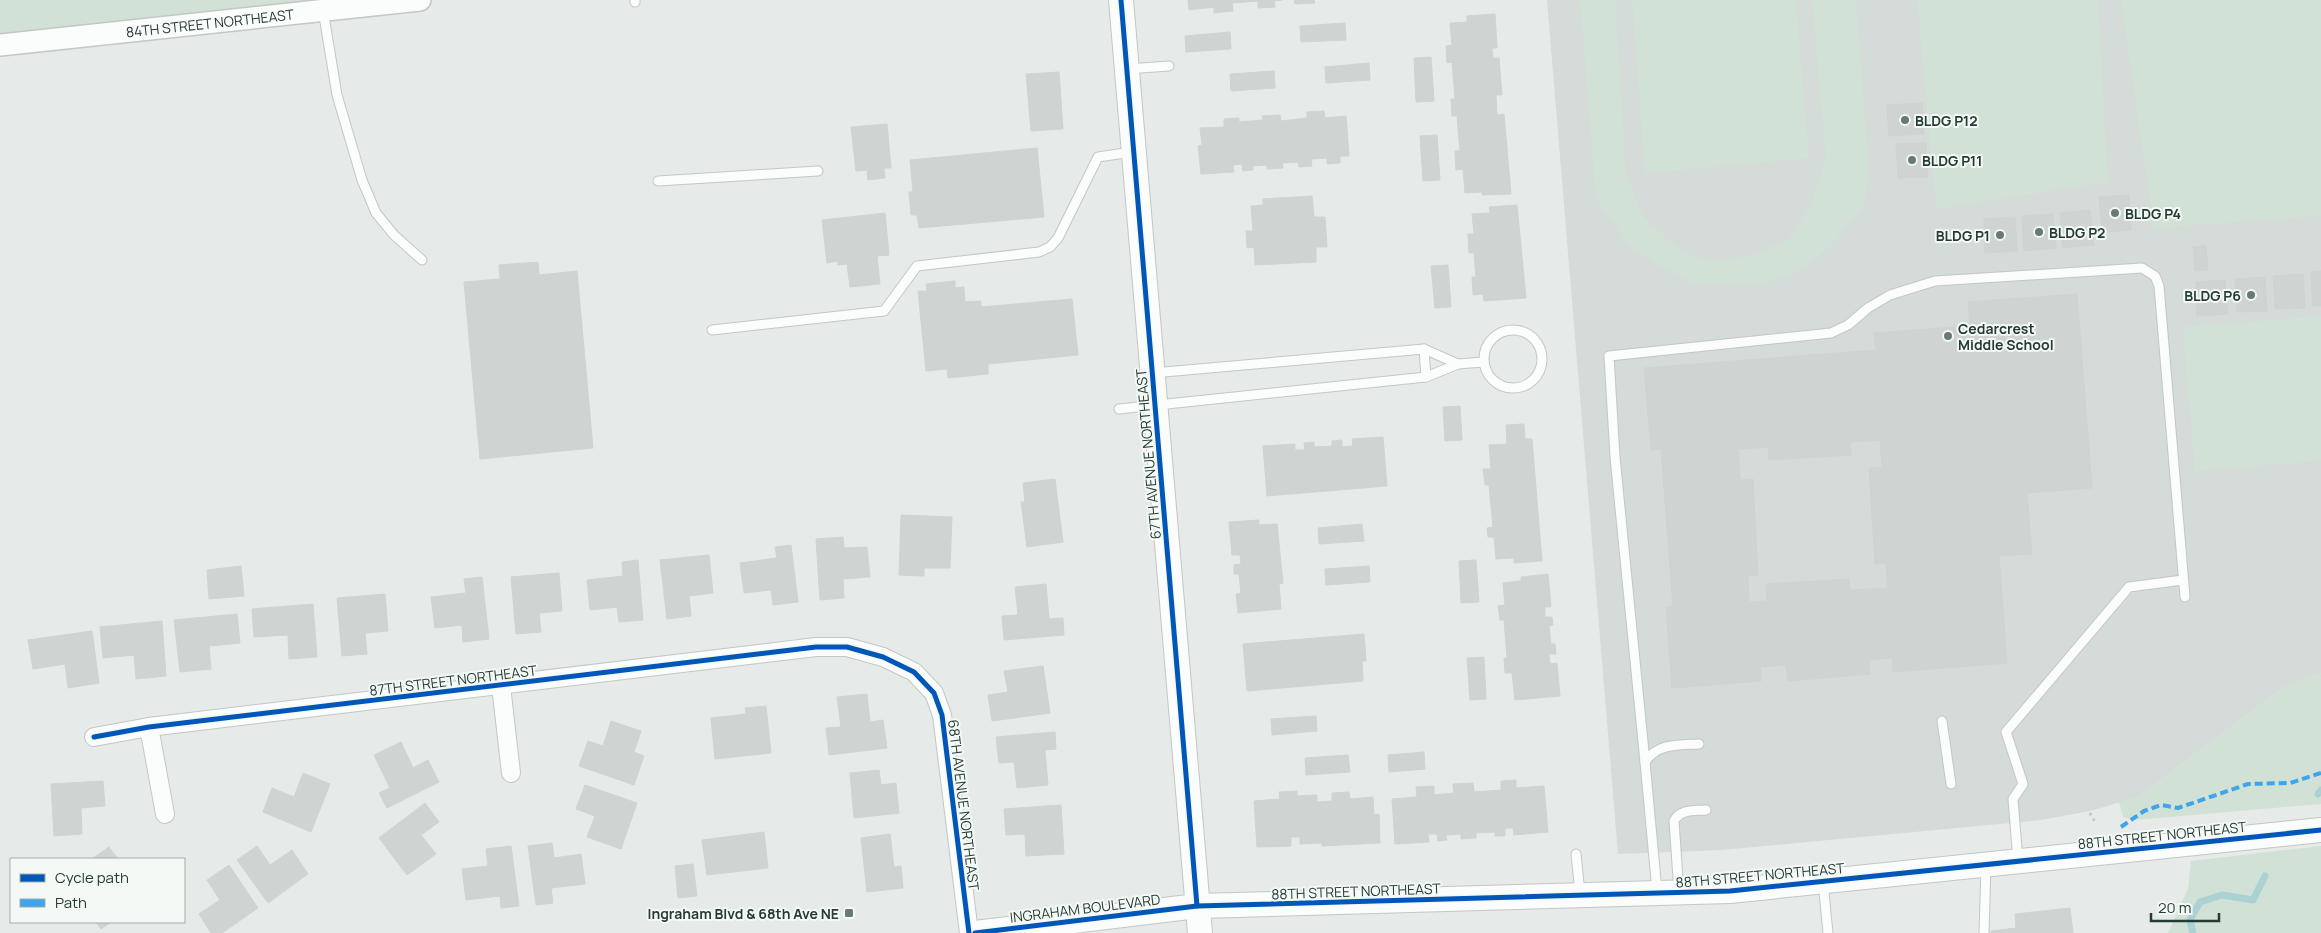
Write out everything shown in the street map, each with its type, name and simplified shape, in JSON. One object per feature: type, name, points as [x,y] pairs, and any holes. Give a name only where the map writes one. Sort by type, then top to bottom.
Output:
[{"type":"main road","name":"67TH AVENUE NORTHEAST","points":[[1121,0],[1125,70],[1134,152],[1200,933]]},
{"type":"main road","name":"88TH STREET NORTHEAST","points":[[1198,906],[1730,891],[2321,830]]},
{"type":"main road","name":"INGRAHAM BOULEVARD","points":[[975,933],[1198,906]]},
{"type":"street","name":"84TH STREET NORTHEAST","points":[[0,45],[420,0]]},
{"type":"street","name":"87TH STREET NORTHEAST","points":[[94,736],[149,726],[501,686],[816,647]]},
{"type":"street","name":"68TH AVENUE NORTHEAST","points":[[816,647],[848,647],[883,657],[914,672],[934,693],[942,715],[969,933]]},
{"type":"street","points":[[501,686],[511,773]]},
{"type":"street","points":[[149,726],[165,814]]},
{"type":"lane","points":[[323,10],[337,95],[362,180],[376,213],[394,235],[422,260]]},
{"type":"lane","points":[[1125,70],[1169,66]]},
{"type":"lane","points":[[712,330],[884,310],[917,266],[1039,252],[1050,247],[1058,238],[1098,157],[1134,152]]},
{"type":"lane","points":[[658,181],[818,171]]},
{"type":"lane","points":[[1668,893],[1645,762],[1615,457],[1609,356],[1832,333],[1848,325],[1868,308],[1890,295],[1935,281],[2142,268],[2155,276],[2159,286],[2185,597]]},
{"type":"lane","points":[[1505,331],[1525,332],[1533,338],[1542,356],[1542,367],[1537,376],[1521,388],[1501,386],[1486,372],[1483,362],[1484,352],[1496,335],[1505,331]]},
{"type":"lane","points":[[1424,349],[1426,378]]},
{"type":"lane","points":[[1152,373],[1424,349],[1458,364]]},
{"type":"lane","points":[[1119,409],[1426,378],[1458,364],[1483,362]]},
{"type":"lane","points":[[2018,861],[2013,799],[2023,784],[2006,732],[2129,587],[2183,580]]},
{"type":"lane","points":[[1942,721],[1951,784]]},
{"type":"lane","points":[[1645,762],[1654,751],[1661,748],[1699,744]]},
{"type":"lane","points":[[1668,893],[1674,821],[1677,815],[1683,812],[1706,810]]},
{"type":"lane","points":[[1576,854],[1580,896]]},
{"type":"lane","points":[[1984,933],[1986,864]]},
{"type":"lane","points":[[1823,882],[1828,933]]},
{"type":"path","points":[[2090,813],[2095,822]]},
{"type":"shaded area","name":"Cedarcrest Middle School","points":[[1547,0],[2321,0],[2321,673],[2283,688],[2138,797],[2090,811],[2041,820],[1722,850],[1618,854]]},
{"type":"green space","points":[[0,0],[311,0],[0,37]]},
{"type":"green space","points":[[1580,0],[1615,0],[1626,176],[1643,216],[1683,253],[1716,261],[1752,255],[1789,239],[1811,204],[1826,159],[1812,0],[1856,0],[1869,169],[1864,205],[1833,244],[1805,268],[1762,285],[1693,283],[1632,249],[1596,200]]},
{"type":"green space","points":[[1632,0],[1796,0],[1809,158],[1645,173]]},
{"type":"green space","points":[[1917,0],[2098,0],[2108,182],[1936,209]]},
{"type":"green space","points":[[2121,0],[2321,0],[2321,216],[2154,228]]},
{"type":"green space","points":[[2321,316],[2321,461],[2195,471],[2183,327]]},
{"type":"green space","points":[[2321,673],[2321,804],[2135,820],[2123,817],[2119,802],[2138,797],[2283,688]]},
{"type":"green space","points":[[2321,846],[2321,933],[2168,933],[2188,889],[2191,861]]},
{"type":"building","points":[[1188,0],[1282,0],[1274,1],[1275,7],[1258,8],[1258,1],[1232,3],[1233,11],[1214,13],[1214,7],[1189,10]]},
{"type":"building","points":[[1294,0],[1314,0],[1315,3],[1295,4]]},
{"type":"building","points":[[1495,14],[1497,48],[1492,48],[1493,58],[1499,58],[1502,95],[1496,95],[1497,115],[1504,114],[1511,194],[1482,195],[1482,192],[1465,193],[1463,169],[1456,170],[1455,151],[1460,151],[1457,116],[1452,116],[1451,99],[1455,99],[1452,62],[1447,63],[1446,46],[1452,45],[1450,23],[1467,22],[1467,16]]},
{"type":"building","points":[[1345,23],[1346,40],[1301,42],[1300,26]]},
{"type":"building","points":[[1230,32],[1231,49],[1186,52],[1185,36]]},
{"type":"building","points":[[1431,57],[1434,101],[1416,102],[1414,58]]},
{"type":"building","points":[[1369,63],[1370,80],[1326,83],[1325,67]]},
{"type":"building","points":[[1274,71],[1275,88],[1231,91],[1230,74]]},
{"type":"building","points":[[1059,72],[1063,129],[1031,131],[1026,74]]},
{"type":"building","name":"BLDG P12","points":[[1922,103],[1924,134],[1889,136],[1887,105]]},
{"type":"building","points":[[1324,111],[1325,118],[1346,116],[1349,156],[1340,156],[1340,163],[1327,164],[1327,158],[1311,159],[1312,166],[1299,167],[1298,162],[1282,163],[1283,168],[1267,169],[1267,165],[1253,166],[1253,170],[1243,171],[1242,164],[1233,165],[1234,172],[1201,174],[1198,146],[1202,145],[1200,128],[1224,127],[1224,119],[1239,118],[1239,122],[1263,120],[1262,116],[1280,115],[1281,121],[1307,118],[1307,112]]},
{"type":"building","points":[[887,124],[891,168],[884,168],[885,178],[868,180],[867,170],[856,171],[851,127]]},
{"type":"building","points":[[1437,135],[1440,180],[1423,181],[1420,136]]},
{"type":"building","name":"BLDG P11","points":[[1926,143],[1928,177],[1898,178],[1896,144]]},
{"type":"building","points":[[1037,148],[1044,217],[919,228],[917,215],[911,215],[909,192],[913,192],[910,160]]},
{"type":"building","name":"BLDG P4","points":[[2129,195],[2131,230],[2102,232],[2099,197]]},
{"type":"building","points":[[1312,196],[1314,217],[1325,217],[1327,247],[1316,247],[1316,262],[1255,265],[1254,247],[1247,248],[1246,231],[1253,231],[1251,206],[1263,205],[1263,199]]},
{"type":"building","points":[[1517,205],[1526,298],[1484,301],[1483,294],[1473,295],[1472,277],[1476,277],[1474,253],[1469,253],[1468,234],[1474,234],[1472,214],[1490,213],[1489,207]]},
{"type":"building","points":[[2090,210],[2094,245],[2063,248],[2060,213]]},
{"type":"building","points":[[885,213],[889,255],[877,256],[880,284],[850,287],[847,264],[838,265],[838,261],[827,263],[822,220]]},
{"type":"building","name":"BLDG P2","points":[[2053,214],[2056,248],[2024,251],[2022,216]]},
{"type":"building","name":"BLDG P1","points":[[2015,217],[2017,251],[1985,253],[1984,219]]},
{"type":"building","points":[[2206,246],[2208,270],[2195,271],[2193,247]]},
{"type":"building","points":[[538,262],[539,275],[577,271],[593,448],[480,459],[464,282],[500,279],[499,265]]},
{"type":"building","points":[[1448,265],[1451,307],[1435,308],[1431,266]]},
{"type":"building","points":[[2321,271],[2321,306],[2313,306],[2311,272]]},
{"type":"building","points":[[2303,274],[2305,308],[2275,309],[2273,276]]},
{"type":"building","name":"BLDG P6","points":[[2265,277],[2267,311],[2237,312],[2235,279]]},
{"type":"building","points":[[2225,280],[2228,314],[2197,316],[2196,282]]},
{"type":"building","points":[[955,281],[955,288],[964,287],[965,302],[981,301],[981,307],[1072,299],[1078,355],[988,364],[988,374],[948,378],[947,369],[926,371],[918,291],[927,291],[926,284]]},
{"type":"building","name":"Cedarcrest Middle School","points":[[2077,294],[2092,488],[2027,493],[2032,554],[1999,556],[2007,663],[1893,672],[1892,658],[1869,660],[1870,674],[1788,681],[1786,665],[1760,667],[1761,681],[1672,688],[1666,607],[1673,606],[1661,449],[1651,450],[1644,368],[1876,350],[1874,333],[1970,326],[1968,302]],"holes":[[[1880,440],[1882,467],[1869,468],[1875,564],[1886,563],[1888,588],[1850,590],[1849,579],[1766,584],[1767,601],[1749,602],[1748,576],[1758,575],[1753,479],[1740,480],[1738,449],[1768,447],[1769,460],[1851,455],[1850,442]]]},
{"type":"building","points":[[1460,406],[1462,440],[1445,441],[1443,407]]},
{"type":"building","points":[[1524,424],[1525,439],[1532,439],[1542,561],[1514,563],[1514,558],[1496,559],[1494,537],[1488,537],[1487,528],[1493,527],[1489,485],[1485,485],[1483,469],[1491,469],[1489,445],[1507,444],[1506,425]]},
{"type":"building","points":[[1383,437],[1387,486],[1267,496],[1263,446],[1295,444],[1295,450],[1305,450],[1304,443],[1314,442],[1314,447],[1332,446],[1332,441],[1342,440],[1342,447],[1353,446],[1352,439]]},
{"type":"building","points":[[1055,479],[1063,542],[1027,547],[1021,502],[1025,502],[1023,483]]},
{"type":"building","points":[[901,515],[952,517],[950,568],[924,568],[924,576],[899,575]]},
{"type":"building","points":[[1259,520],[1259,525],[1277,524],[1283,583],[1279,584],[1281,609],[1238,613],[1236,594],[1241,593],[1239,574],[1234,574],[1234,565],[1241,564],[1240,555],[1232,555],[1229,522]]},
{"type":"building","points":[[1362,524],[1364,541],[1319,544],[1318,528]]},
{"type":"building","points":[[843,537],[844,548],[867,547],[870,577],[843,579],[844,598],[820,600],[816,539]]},
{"type":"building","points":[[791,545],[798,602],[773,605],[771,590],[744,593],[740,563],[777,558],[775,547]]},
{"type":"building","points":[[709,555],[713,593],[689,596],[691,616],[667,619],[660,560]]},
{"type":"building","points":[[638,560],[643,620],[619,622],[617,607],[590,610],[587,580],[623,576],[622,562]]},
{"type":"building","points":[[1476,560],[1479,602],[1461,603],[1459,561]]},
{"type":"building","points":[[241,566],[244,596],[209,599],[207,570]]},
{"type":"building","points":[[1369,566],[1370,582],[1326,585],[1325,569]]},
{"type":"building","points":[[559,573],[562,611],[539,613],[541,632],[516,634],[511,577]]},
{"type":"building","points":[[1548,574],[1551,607],[1545,607],[1545,617],[1552,617],[1553,625],[1549,626],[1551,644],[1555,644],[1556,654],[1549,654],[1550,664],[1557,663],[1560,696],[1515,700],[1512,673],[1505,673],[1504,658],[1507,658],[1504,620],[1500,620],[1498,606],[1505,605],[1503,583],[1521,581],[1521,577]]},
{"type":"building","points":[[482,577],[489,639],[463,642],[462,625],[435,628],[431,597],[466,593],[464,579]]},
{"type":"building","points":[[1046,584],[1049,619],[1063,618],[1064,635],[1004,640],[1002,616],[1018,615],[1015,587]]},
{"type":"building","points":[[385,594],[388,631],[365,633],[367,654],[342,656],[337,598]]},
{"type":"building","points":[[313,604],[317,657],[289,659],[288,635],[254,637],[252,609]]},
{"type":"building","points":[[237,614],[240,643],[209,646],[211,669],[180,672],[174,620]]},
{"type":"building","points":[[162,621],[166,676],[136,679],[134,655],[103,658],[100,627]]},
{"type":"building","points":[[92,631],[99,683],[68,688],[65,664],[33,669],[28,640]]},
{"type":"building","points":[[1364,634],[1366,661],[1362,661],[1363,681],[1247,691],[1243,644]]},
{"type":"building","points":[[1484,657],[1486,699],[1470,700],[1467,658]]},
{"type":"building","points":[[1043,666],[1050,713],[992,721],[988,695],[1008,692],[1004,671]]},
{"type":"building","points":[[867,694],[870,722],[883,720],[887,748],[829,755],[826,728],[841,727],[837,697]]},
{"type":"building","points":[[766,706],[771,753],[715,759],[711,718],[746,714],[745,708]]},
{"type":"building","points":[[1316,716],[1317,731],[1272,735],[1271,719]]},
{"type":"building","points":[[611,721],[641,731],[634,752],[644,756],[634,785],[579,766],[588,741],[603,746]]},
{"type":"building","points":[[1055,732],[1056,749],[1045,750],[1048,785],[1017,788],[1014,762],[999,763],[996,737]]},
{"type":"building","points":[[401,742],[413,768],[428,760],[439,782],[387,808],[379,793],[390,788],[374,755]]},
{"type":"building","points":[[1424,752],[1425,769],[1389,772],[1388,755]]},
{"type":"building","points":[[1348,755],[1350,772],[1306,775],[1305,758]]},
{"type":"building","points":[[879,770],[881,785],[896,783],[899,813],[854,818],[850,773]]},
{"type":"building","points":[[303,773],[330,784],[311,832],[263,812],[272,788],[294,797]]},
{"type":"building","points":[[1516,780],[1516,788],[1544,786],[1548,832],[1514,835],[1513,828],[1505,828],[1505,836],[1495,836],[1495,832],[1476,833],[1476,838],[1461,839],[1461,834],[1446,835],[1447,840],[1438,841],[1437,834],[1428,834],[1429,842],[1395,844],[1392,799],[1417,797],[1416,787],[1434,786],[1434,795],[1454,793],[1453,784],[1473,783],[1474,792],[1501,790],[1501,781]]},
{"type":"building","points":[[103,781],[105,806],[81,808],[82,834],[54,836],[51,784]]},
{"type":"building","points":[[585,785],[637,803],[621,849],[587,837],[595,816],[576,809]]},
{"type":"building","points":[[1297,791],[1297,796],[1317,795],[1317,802],[1332,801],[1332,793],[1349,792],[1350,799],[1373,797],[1374,815],[1379,814],[1380,843],[1322,846],[1322,843],[1300,844],[1300,837],[1291,837],[1291,846],[1257,847],[1254,801],[1280,799],[1279,792]]},
{"type":"building","points":[[425,803],[439,822],[421,835],[436,854],[407,875],[379,838]]},
{"type":"building","points":[[1061,805],[1064,854],[1026,856],[1025,834],[1006,835],[1004,809]]},
{"type":"building","points":[[764,832],[768,868],[707,875],[702,840]]},
{"type":"building","points":[[890,834],[894,867],[901,866],[903,888],[867,892],[861,838]]},
{"type":"building","points":[[552,843],[554,858],[581,854],[585,884],[551,888],[553,903],[536,905],[528,846]]},
{"type":"building","points":[[257,846],[270,865],[292,850],[308,874],[268,903],[237,860]]},
{"type":"building","points":[[511,846],[519,906],[501,908],[500,896],[466,900],[462,869],[488,866],[486,849]]},
{"type":"building","points":[[109,847],[117,858],[93,858]]},
{"type":"building","points":[[693,864],[697,896],[678,898],[675,866]]},
{"type":"building","points":[[229,865],[258,908],[222,933],[211,933],[199,914],[220,900],[207,880]]},
{"type":"building","points":[[2070,908],[2073,933],[1991,933],[1991,931],[2016,928],[2015,914]]},
{"type":"building","points":[[97,923],[110,923],[101,929]]},
{"type":"waterway","points":[[2318,794],[2321,790]]},
{"type":"waterway","points":[[2193,933],[2190,920],[2200,902],[2222,895],[2253,900],[2265,876]]},
{"type":"marked path","points":[[2121,827],[2144,811],[2161,805],[2178,808],[2248,784],[2290,783],[2321,773]]},
{"type":"cycle path","points":[[1121,0],[1197,906]]},
{"type":"cycle path","points":[[94,737],[149,727],[816,647],[847,647],[883,657],[914,672],[934,693],[942,715],[969,933]]},
{"type":"cycle path","points":[[975,933],[1197,906],[1730,891],[2321,830]]},
{"type":"place","name":"BLDG P12","points":[[1905,120]]},
{"type":"place","name":"BLDG P11","points":[[1912,160]]},
{"type":"place","name":"BLDG P4","points":[[2115,213]]},
{"type":"place","name":"BLDG P2","points":[[2039,232]]},
{"type":"place","name":"BLDG P1","points":[[2000,235]]},
{"type":"place","name":"BLDG P6","points":[[2251,295]]},
{"type":"place","name":"Cedarcrest Middle School","points":[[1948,336]]},
{"type":"place","name":"Ingraham Blvd & 68th Ave NE","points":[[849,913]]}]
